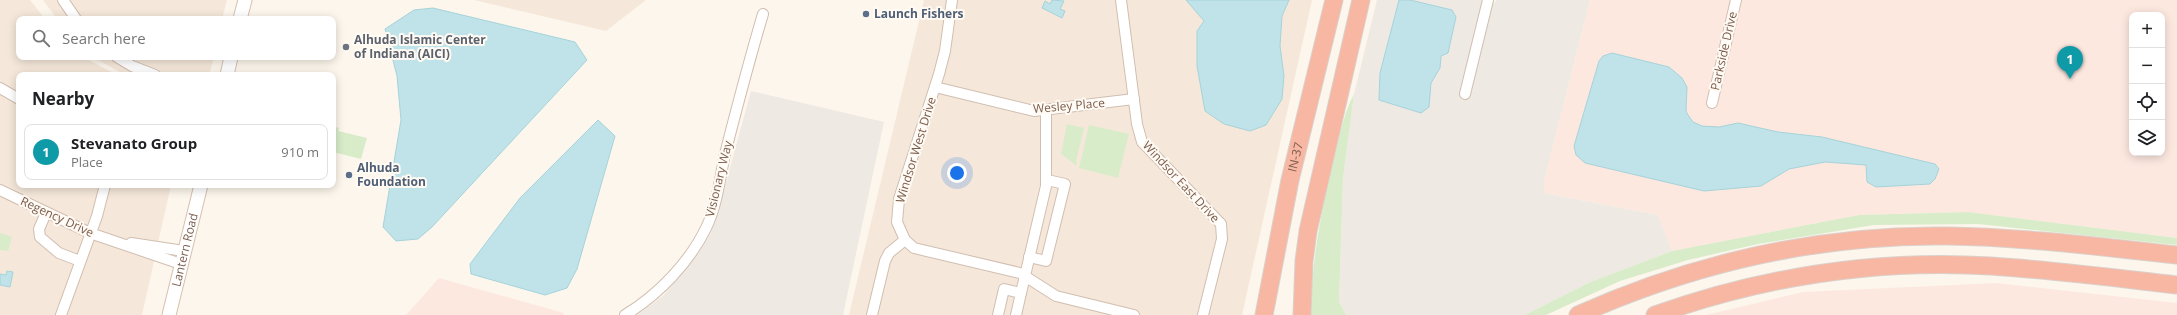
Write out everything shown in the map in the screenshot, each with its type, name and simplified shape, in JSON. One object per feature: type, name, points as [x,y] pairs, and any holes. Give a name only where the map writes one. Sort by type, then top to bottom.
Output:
[{"type":"highway","points":[[1302,315],[1304,261],[1308,231],[1361,0]]},
{"type":"highway","name":"IN-37","points":[[1264,315],[1290,180],[1332,5]]},
{"type":"highway","points":[[1578,315],[1651,285],[1738,260],[1814,245],[1872,238],[1946,236],[1990,237],[2177,255]]},
{"type":"highway","points":[[1657,315],[1754,286],[1810,275],[1917,265],[1990,266],[2177,284]]},
{"type":"street","points":[[63,0],[74,16]]},
{"type":"street","points":[[241,16],[245,0]]},
{"type":"street","name":"Windsor West Drive","points":[[905,240],[898,222],[899,198],[935,88],[945,51],[952,0]]},
{"type":"street","name":"Windsor East Drive","points":[[1121,0],[1138,132],[1142,142],[1221,224],[1222,239],[1203,315]]},
{"type":"street","points":[[1465,94],[1488,0]]},
{"type":"street","name":"Parkside Drive","points":[[1712,102],[1736,0]]},
{"type":"street","name":"Visionary Way","points":[[625,315],[640,306],[662,287],[688,256],[707,227],[744,78],[764,14]]},
{"type":"street","points":[[122,60],[147,72]]},
{"type":"street","points":[[228,72],[230,60]]},
{"type":"street","points":[[0,88],[16,97]]},
{"type":"street","name":"Wesley Place","points":[[935,88],[1028,110],[1046,110],[1134,99]]},
{"type":"street","points":[[1016,315],[1047,180],[1046,110]]},
{"type":"street","points":[[1029,257],[1046,261],[1065,184],[1047,180]]},
{"type":"street","points":[[61,315],[104,188]]},
{"type":"street","name":"Lantern Road","points":[[169,315],[200,188]]},
{"type":"street","name":"Regency Drive","points":[[0,190],[90,233],[181,264]]},
{"type":"street","points":[[46,213],[39,229],[40,237],[59,253],[80,261]]},
{"type":"street","points":[[872,315],[885,261],[889,253],[905,240],[914,248],[1025,276],[1056,296],[1134,315]]},
{"type":"street","name":"Regency Drive","points":[[115,241],[184,251]]},
{"type":"street","points":[[998,315],[1004,289],[1021,293]]},
{"type":"shaded area","points":[[0,0],[30,0],[43,16],[16,16],[16,60],[89,60],[111,72],[16,72],[16,188],[170,188],[142,315],[0,315]]},
{"type":"shaded area","points":[[43,0],[227,0],[223,16],[55,16]]},
{"type":"shaded area","points":[[474,0],[646,0],[606,31]]},
{"type":"shaded area","points":[[924,0],[1312,0],[1242,315],[849,315]]},
{"type":"shaded area","points":[[1377,0],[1485,0],[1495,3],[1496,0],[1590,0],[1544,181],[1544,193],[1658,215],[1672,251],[1588,283],[1525,315],[1346,315],[1339,302],[1343,179],[1354,94]]},
{"type":"shaded area","points":[[1590,0],[2177,0],[2177,238],[1968,212],[1859,215],[1672,251],[1658,215],[1544,193],[1544,181]]},
{"type":"shaded area","points":[[98,60],[213,60],[210,72],[120,72]]},
{"type":"shaded area","points":[[751,91],[884,122],[843,315],[637,315],[664,295],[699,252],[715,223]]},
{"type":"shaded area","points":[[439,278],[564,313],[564,315],[406,315]]},
{"type":"shaded area","points":[[1996,283],[2177,303],[2177,315],[1706,315],[1803,292]]},
{"type":"green space","points":[[1354,94],[1343,179],[1339,302],[1346,315],[1311,315],[1311,295],[1318,234],[1330,175],[1343,124]]},
{"type":"green space","points":[[1067,124],[1084,128],[1076,161],[1077,166],[1061,154]]},
{"type":"green space","points":[[1089,125],[1129,134],[1118,178],[1079,168]]},
{"type":"green space","points":[[336,127],[339,128],[338,131],[367,138],[361,159],[336,153]]},
{"type":"green space","points":[[1968,212],[2177,238],[2177,245],[1978,224],[1874,225],[1758,244],[1688,260],[1620,281],[1546,315],[1525,315],[1588,283],[1672,251],[1859,215]]},
{"type":"green space","points":[[0,233],[12,237],[8,251],[0,250]]},
{"type":"water","points":[[1052,0],[1064,1],[1060,9],[1065,11],[1062,18],[1042,8],[1045,1],[1050,4]]},
{"type":"water","points":[[1186,0],[1289,0],[1282,16],[1280,46],[1284,76],[1282,99],[1266,125],[1250,131],[1224,124],[1205,111],[1197,66],[1197,31],[1204,21]]},
{"type":"water","points":[[1399,0],[1410,0],[1452,10],[1456,17],[1448,53],[1441,56],[1440,68],[1431,83],[1429,107],[1421,113],[1379,100],[1380,73]]},
{"type":"water","points":[[433,8],[575,42],[587,60],[432,227],[418,239],[396,241],[383,227],[401,120],[397,76],[385,29],[414,10]]},
{"type":"water","points":[[1612,53],[1669,67],[1682,78],[1687,87],[1686,111],[1688,115],[1693,122],[1702,126],[1719,127],[1738,123],[1778,132],[1822,137],[1935,164],[1939,169],[1935,179],[1930,184],[1876,187],[1867,182],[1866,165],[1825,162],[1789,169],[1761,186],[1704,191],[1585,163],[1576,155],[1574,146],[1599,61],[1603,56]]},
{"type":"water","points":[[598,120],[615,136],[577,269],[567,288],[545,295],[471,274],[470,264],[520,198]]},
{"type":"water","points":[[7,271],[13,272],[10,287],[0,285],[0,274],[6,275]]},
{"type":"place","name":"Launch Fishers","points":[[866,14]]},
{"type":"place","name":"Alhuda Islamic Center of Indiana (AICI)","points":[[346,47]]},
{"type":"place","name":"Stevanato Group","points":[[2070,79]]},
{"type":"place","name":"Alhuda Foundation","points":[[349,175]]}]
